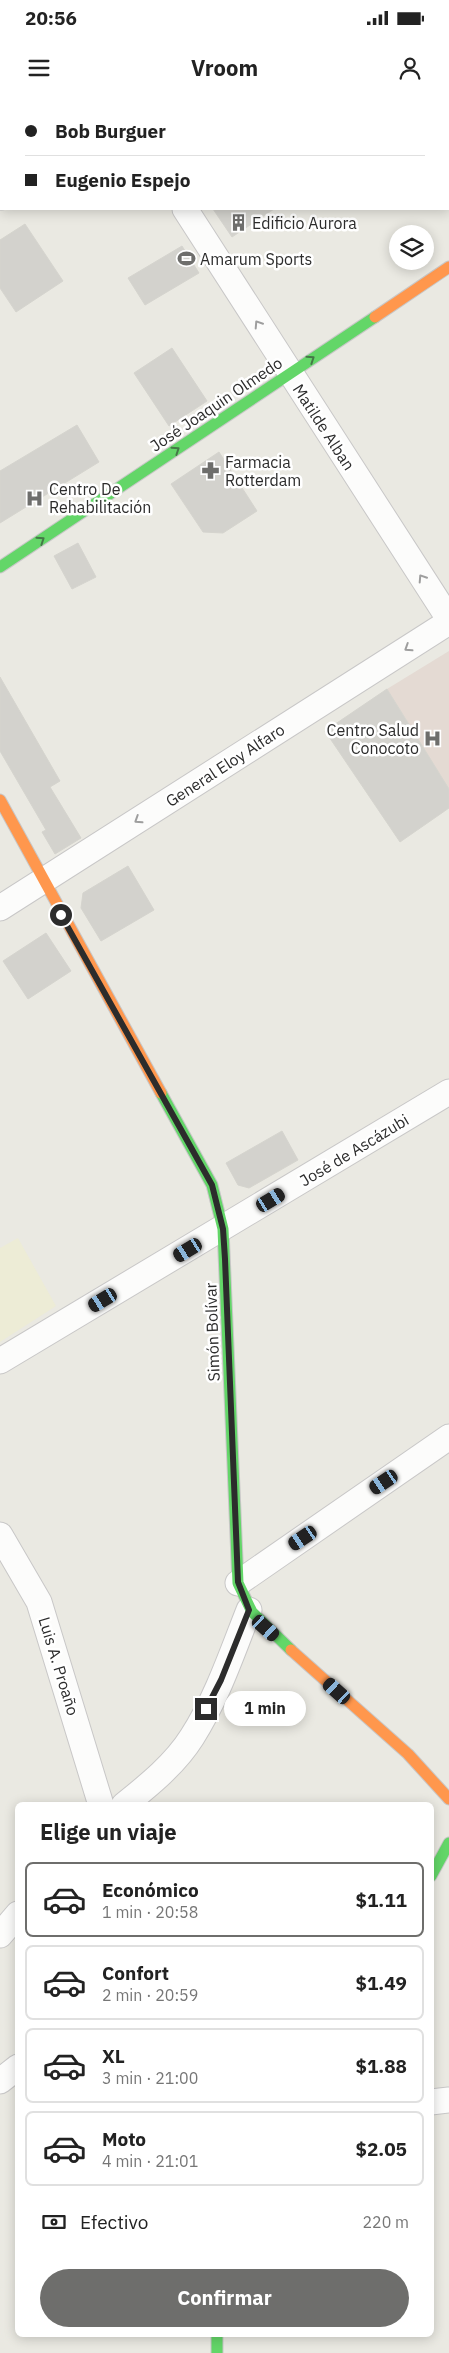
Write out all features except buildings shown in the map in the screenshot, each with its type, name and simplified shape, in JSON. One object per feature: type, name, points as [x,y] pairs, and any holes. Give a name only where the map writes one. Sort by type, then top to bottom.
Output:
[{"type":"street","name":"Matilde Alban","points":[[186,210],[449,620]]},
{"type":"street","name":"José Joaquin Olmedo","points":[[0,567],[449,267]]},
{"type":"street","name":"General Eloy Alfaro","points":[[0,908],[449,620]]},
{"type":"street","name":"Simón Bolívar","points":[[0,800],[42,881],[212,1185],[223,1229],[238,1582],[249,1610],[408,1754],[449,1800]]},
{"type":"street","name":"José de Ascázubi","points":[[0,1361],[449,1092]]},
{"type":"street","points":[[238,1582],[449,1437]]},
{"type":"street","name":"Luis A. Proaño","points":[[0,1535],[39,1602],[100,1802]]},
{"type":"street","points":[[128,1802],[156,1780],[192,1738],[221,1680],[249,1610]]},
{"type":"street","points":[[434,1871],[449,1844]]},
{"type":"street","points":[[0,1935],[15,1918]]},
{"type":"street","points":[[0,2081],[15,2069]]},
{"type":"street","points":[[434,2102],[449,2100]]},
{"type":"street","points":[[217,2337],[217,2353]]},
{"type":"shaded area","name":"Centro Salud Conocoto","points":[[449,651],[449,789],[387,689]]},
{"type":"shaded area","points":[[18,1238],[56,1306],[0,1342],[0,1248]]},
{"type":"traffic: fast","points":[[0,567],[375,317]]},
{"type":"traffic: fast","points":[[161,1093],[212,1185],[223,1229],[238,1583],[252,1612],[291,1650]]},
{"type":"traffic: fast","points":[[434,1870],[449,1843]]},
{"type":"traffic: fast","points":[[217,2337],[217,2353]]},
{"type":"traffic: slow","points":[[375,317],[449,267]]},
{"type":"traffic: slow","points":[[0,800],[161,1093]]},
{"type":"traffic: slow","points":[[291,1650],[408,1754],[449,1799]]},
{"type":"place","name":"Edificio Aurora","points":[[238,223]]},
{"type":"place","name":"Amarum Sports","points":[[186,259]]},
{"type":"place","name":"Farmacia Rotterdam","points":[[211,471]]},
{"type":"place","name":"Centro De Rehabilitación","points":[[35,498]]},
{"type":"place","name":"Centro Salud Conocoto","points":[[433,739]]},
{"type":"route","points":[[61,915],[212,1185],[219,1206],[225,1259],[238,1582],[242,1597],[249,1610],[221,1680],[206,1709]]}]
